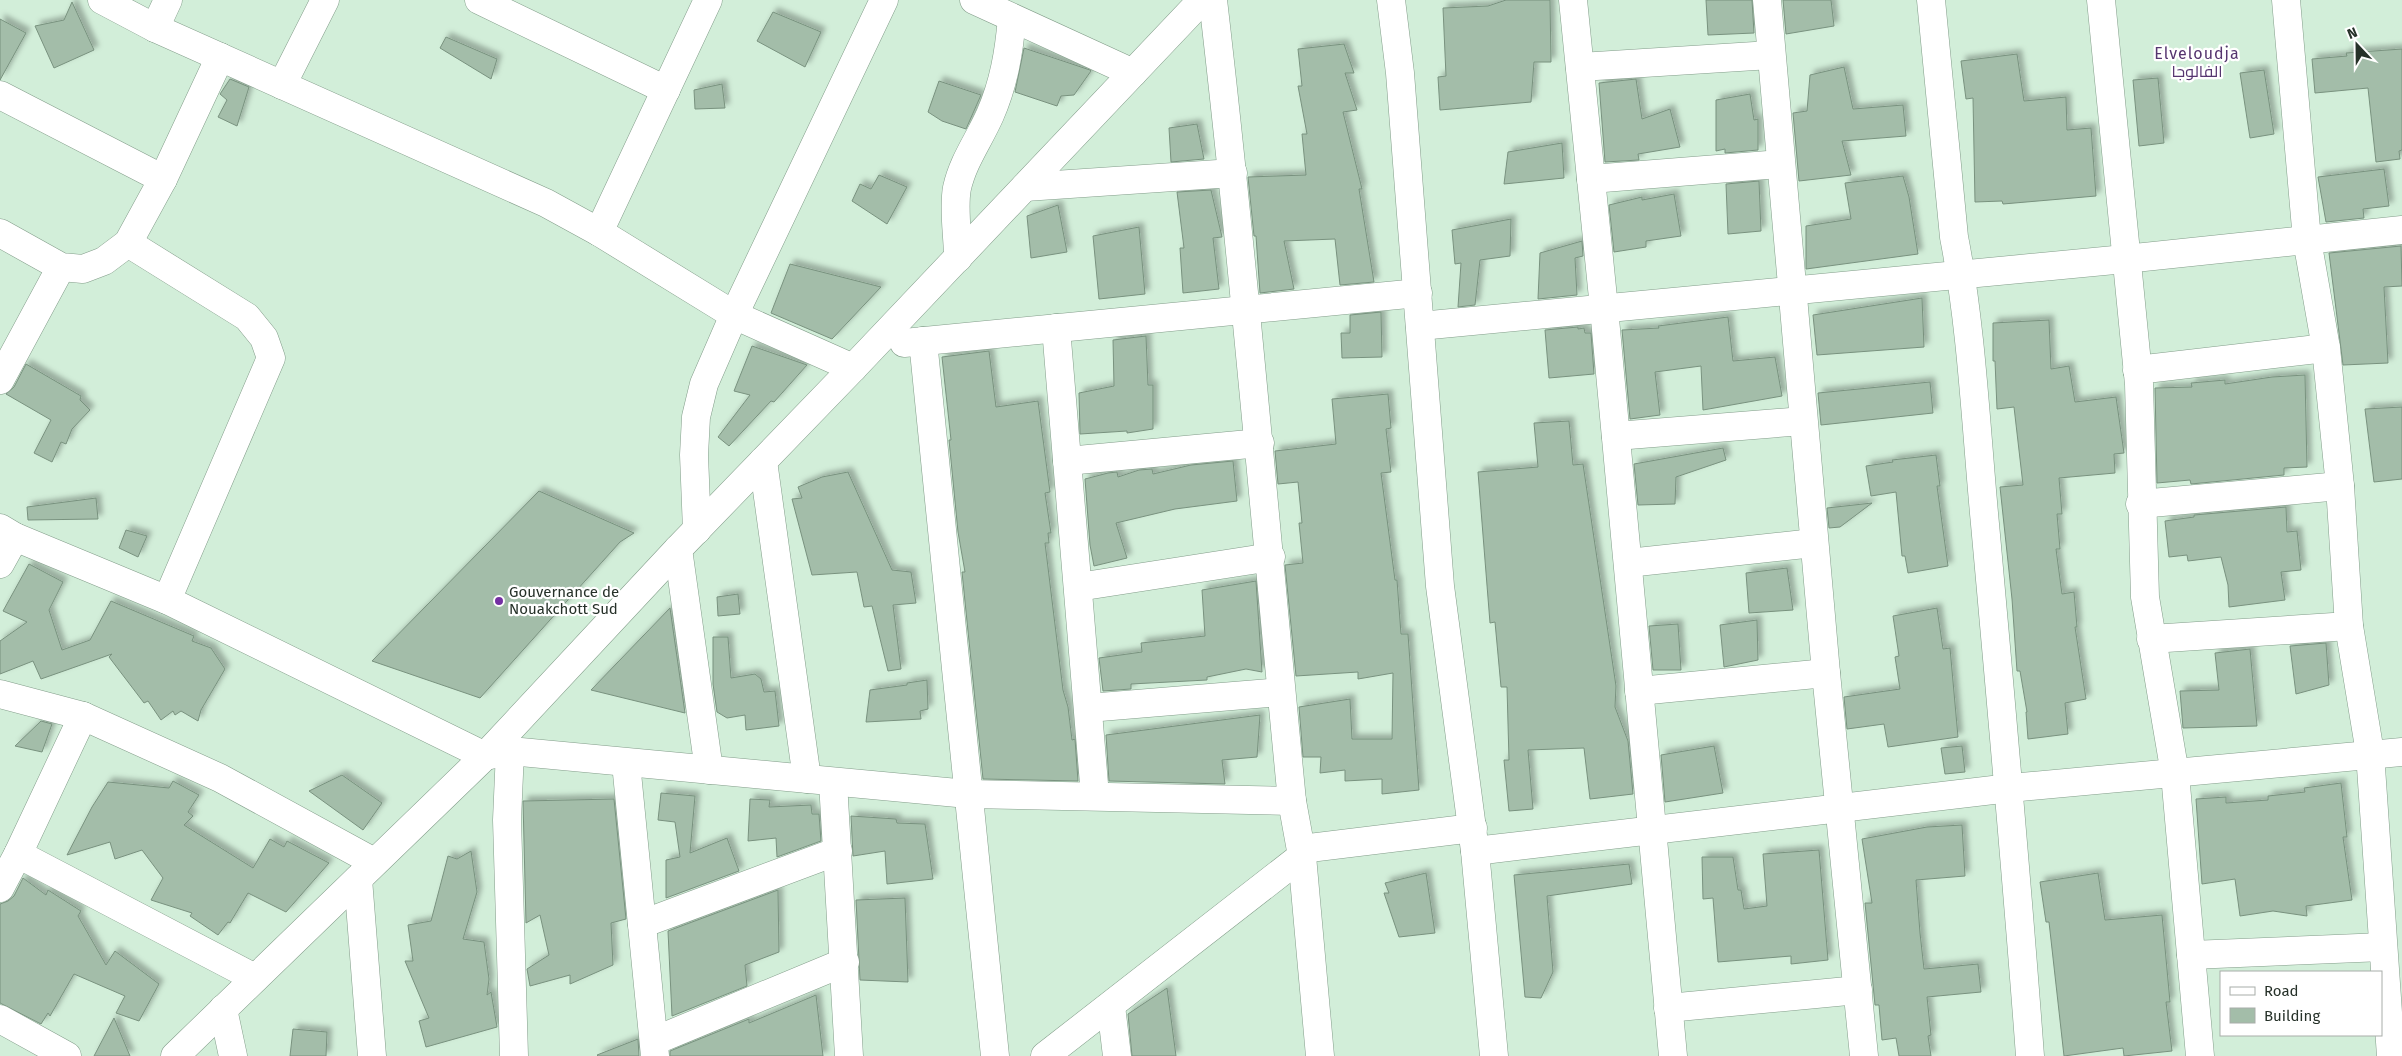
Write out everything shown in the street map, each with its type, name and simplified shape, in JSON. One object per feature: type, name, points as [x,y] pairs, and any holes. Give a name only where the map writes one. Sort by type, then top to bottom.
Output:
[{"type":"street","points":[[102,0],[155,28],[546,203],[598,232],[734,315],[853,368]]},
{"type":"street","points":[[155,28],[168,0]]},
{"type":"street","points":[[282,85],[325,0]]},
{"type":"street","points":[[479,0],[666,90]]},
{"type":"street","points":[[598,232],[708,0]]},
{"type":"street","points":[[698,530],[694,455],[696,417],[704,384],[734,315],[884,0]]},
{"type":"street","points":[[974,0],[1133,73]]},
{"type":"street","points":[[174,1056],[366,870],[498,754],[678,550],[873,348],[1202,0]]},
{"type":"street","points":[[1213,0],[1234,173],[1271,556],[1281,692],[1292,801],[1301,852],[1320,1056]]},
{"type":"street","points":[[1392,0],[1400,73],[1440,586],[1474,840],[1494,1056]]},
{"type":"street","points":[[1573,0],[1604,308],[1673,1056]]},
{"type":"street","points":[[1767,0],[1838,808],[1864,1056]]},
{"type":"street","points":[[1931,0],[1954,236],[1961,274],[2010,788],[2030,1056]]},
{"type":"street","points":[[2101,0],[2137,370],[2140,504],[2145,597],[2175,774],[2200,1056]]},
{"type":"street","points":[[2286,0],[2308,240],[2326,348],[2340,486],[2348,626],[2370,754],[2391,1056]]},
{"type":"street","points":[[958,258],[957,190],[964,165],[990,115],[1002,84],[1008,60],[1012,18]]},
{"type":"street","points":[[1580,67],[1771,55]]},
{"type":"street","points":[[0,233],[61,267],[84,269],[104,261],[128,243],[163,179],[220,57]]},
{"type":"street","points":[[0,95],[163,179]]},
{"type":"street","points":[[1591,179],[1781,164]]},
{"type":"street","points":[[1025,187],[1234,173]]},
{"type":"street","points":[[1420,326],[2125,259],[2402,230]]},
{"type":"street","points":[[128,243],[247,317],[264,338],[271,358],[167,600]]},
{"type":"street","points":[[3,367],[61,267]]},
{"type":"street","points":[[873,348],[923,341],[1418,293]]},
{"type":"street","points":[[1056,328],[1095,796]]},
{"type":"street","points":[[923,341],[995,1056]]},
{"type":"street","points":[[2137,370],[2326,348]]},
{"type":"street","points":[[1616,436],[1803,421]]},
{"type":"street","points":[[1067,461],[1260,443]]},
{"type":"street","points":[[763,461],[820,780],[838,851],[849,1056]]},
{"type":"street","points":[[2140,504],[2340,486]]},
{"type":"street","points":[[0,564],[8,533],[167,600],[498,754],[709,770],[968,794],[1292,801]]},
{"type":"street","points":[[1628,563],[1814,543]]},
{"type":"street","points":[[678,550],[709,770]]},
{"type":"street","points":[[1078,587],[1271,556]]},
{"type":"street","points":[[2151,639],[2348,626]]},
{"type":"street","points":[[1639,691],[1826,673]]},
{"type":"street","points":[[1088,708],[1281,692]]},
{"type":"street","points":[[0,694],[83,716],[220,778],[366,870]]},
{"type":"street","points":[[0,888],[83,716]]},
{"type":"street","points":[[1045,1056],[1111,1006],[1301,852],[1652,830],[2010,788],[2402,752]]},
{"type":"street","points":[[498,754],[507,820],[514,1056]]},
{"type":"street","points":[[626,763],[655,1049],[845,962]]},
{"type":"street","points":[[642,924],[838,851]]},
{"type":"street","points":[[18,854],[255,978]]},
{"type":"street","points":[[366,870],[372,1056]]},
{"type":"street","points":[[2191,955],[2383,948]]},
{"type":"street","points":[[1668,1008],[1858,990]]},
{"type":"street","points":[[1111,1006],[1117,1056]]},
{"type":"street","points":[[223,1009],[233,1056]]},
{"type":"street","points":[[0,1019],[67,1056]]},
{"type":"building","points":[[1506,0],[1550,0],[1551,62],[1534,62],[1531,102],[1440,110],[1438,77],[1446,76],[1443,8],[1488,6]]},
{"type":"building","points":[[1706,0],[1752,0],[1754,33],[1708,35]]},
{"type":"building","points":[[1783,0],[1831,0],[1834,26],[1786,34]]},
{"type":"building","points":[[72,2],[94,50],[54,68],[35,26],[64,20]]},
{"type":"building","points":[[773,12],[821,32],[805,67],[757,41]]},
{"type":"building","points":[[0,19],[26,33],[0,80]]},
{"type":"building","points":[[446,37],[497,59],[491,79],[440,48]]},
{"type":"building","points":[[1344,44],[1354,73],[1345,73],[1357,110],[1343,112],[1362,189],[1359,189],[1374,282],[1340,285],[1335,239],[1284,241],[1294,289],[1260,293],[1256,236],[1254,236],[1248,177],[1306,175],[1302,134],[1307,134],[1298,86],[1302,86],[1298,49]]},
{"type":"building","points":[[1024,48],[1091,71],[1074,95],[1061,96],[1057,106],[1015,92]]},
{"type":"building","points":[[2402,49],[2402,150],[2399,151],[2400,159],[2376,162],[2368,88],[2315,93],[2312,59],[2347,56],[2346,53]]},
{"type":"building","points":[[2017,54],[2024,101],[2066,97],[2067,130],[2091,128],[2096,196],[2003,204],[2002,201],[1975,202],[1973,98],[1966,99],[1961,61]]},
{"type":"building","points":[[1844,67],[1853,109],[1903,105],[1906,136],[1842,141],[1851,175],[1799,181],[1793,113],[1807,111],[1810,75]]},
{"type":"building","points":[[2264,70],[2274,134],[2250,138],[2240,73]]},
{"type":"building","points":[[2158,78],[2164,143],[2139,146],[2133,80]]},
{"type":"building","points":[[230,79],[249,87],[237,126],[218,117],[227,100],[220,94]]},
{"type":"building","points":[[1636,79],[1642,119],[1670,109],[1680,147],[1638,154],[1639,160],[1605,162],[1599,83]]},
{"type":"building","points":[[939,81],[981,95],[966,129],[942,121],[928,112]]},
{"type":"building","points":[[722,84],[725,108],[695,109],[694,90]]},
{"type":"building","points":[[1750,94],[1754,120],[1758,119],[1758,150],[1725,153],[1725,149],[1716,151],[1716,100]]},
{"type":"building","points":[[1197,124],[1204,159],[1171,162],[1169,128]]},
{"type":"building","points":[[1562,143],[1564,178],[1504,184],[1508,152]]},
{"type":"building","points":[[2384,169],[2389,206],[2363,209],[2364,218],[2326,222],[2318,177]]},
{"type":"building","points":[[879,175],[907,187],[887,224],[852,201],[860,184],[871,189]]},
{"type":"building","points":[[1903,176],[1909,197],[1918,254],[1806,269],[1806,226],[1851,219],[1845,183]]},
{"type":"building","points":[[1759,181],[1761,231],[1728,234],[1726,184]]},
{"type":"building","points":[[1211,190],[1222,237],[1213,238],[1219,289],[1183,293],[1180,248],[1184,248],[1177,192]]},
{"type":"building","points":[[1674,194],[1681,236],[1646,241],[1646,247],[1614,252],[1609,205],[1642,197],[1642,200]]},
{"type":"building","points":[[1058,205],[1067,252],[1031,258],[1027,216]]},
{"type":"building","points":[[1511,219],[1510,256],[1480,260],[1475,305],[1458,307],[1461,263],[1455,264],[1452,230]]},
{"type":"building","points":[[1139,227],[1145,294],[1099,299],[1093,236]]},
{"type":"building","points":[[1582,241],[1583,256],[1575,258],[1577,295],[1538,299],[1540,253]]},
{"type":"building","points":[[2401,246],[2402,286],[2384,287],[2388,363],[2343,365],[2329,253]]},
{"type":"building","points":[[790,264],[881,287],[832,339],[771,313]]},
{"type":"building","points":[[1922,298],[1924,347],[1817,355],[1813,315]]},
{"type":"building","points":[[1381,312],[1382,357],[1342,358],[1341,333],[1350,333],[1350,315]]},
{"type":"building","points":[[1728,317],[1733,361],[1775,357],[1782,396],[1703,410],[1701,366],[1655,372],[1660,415],[1630,419],[1622,330],[1659,328],[1658,326]]},
{"type":"building","points":[[2049,320],[2051,369],[2069,366],[2075,402],[2116,397],[2124,453],[2114,454],[2115,473],[2059,478],[2062,514],[2057,514],[2060,549],[2056,549],[2062,594],[2074,592],[2077,627],[2075,627],[2086,699],[2065,703],[2068,734],[2028,739],[2027,712],[2020,671],[2017,671],[2012,599],[2000,487],[2023,485],[2014,407],[1997,409],[1995,361],[1993,361],[1993,323]]},
{"type":"building","points":[[1578,327],[1578,329],[1584,328],[1585,333],[1591,333],[1594,374],[1549,378],[1545,330]]},
{"type":"building","points":[[1146,336],[1148,385],[1153,385],[1153,429],[1127,433],[1127,431],[1080,434],[1079,393],[1114,386],[1113,340]]},
{"type":"building","points":[[752,346],[807,365],[774,402],[771,401],[729,446],[718,437],[750,395],[734,391]]},
{"type":"building","points":[[989,351],[996,407],[1038,401],[1050,492],[1045,493],[1051,533],[1048,533],[1049,543],[1045,543],[1063,690],[1068,707],[1072,740],[1075,739],[1078,781],[983,779],[962,572],[965,572],[958,532],[942,357]]},
{"type":"building","points":[[26,364],[81,396],[80,400],[90,410],[72,429],[66,444],[61,442],[52,462],[34,453],[51,420],[6,394],[14,387]]},
{"type":"building","points":[[2305,375],[2307,467],[2284,468],[2284,475],[2191,484],[2190,480],[2157,483],[2155,388],[2192,387],[2191,383],[2225,380],[2225,384],[2272,377]]},
{"type":"building","points":[[1930,382],[1933,413],[1821,425],[1818,393]]},
{"type":"building","points":[[1388,394],[1391,428],[1386,429],[1391,472],[1381,473],[1395,580],[1397,580],[1401,634],[1408,634],[1419,790],[1382,794],[1382,779],[1345,781],[1345,770],[1320,773],[1321,757],[1303,757],[1299,707],[1350,699],[1352,739],[1392,739],[1393,673],[1358,679],[1358,672],[1296,676],[1285,565],[1303,563],[1299,523],[1302,523],[1298,482],[1278,484],[1275,451],[1336,444],[1332,399]]},
{"type":"building","points":[[2402,407],[2402,479],[2374,482],[2365,409]]},
{"type":"building","points":[[1569,421],[1573,465],[1583,464],[1616,686],[1615,707],[1628,741],[1633,794],[1590,799],[1584,748],[1528,750],[1533,809],[1509,811],[1504,760],[1509,760],[1507,687],[1501,687],[1495,622],[1490,623],[1478,472],[1538,467],[1534,423]]},
{"type":"building","points":[[1723,448],[1726,460],[1676,477],[1675,504],[1638,505],[1634,464]]},
{"type":"building","points":[[1936,455],[1940,486],[1937,486],[1948,566],[1908,573],[1905,556],[1902,556],[1896,492],[1871,496],[1866,466],[1893,462],[1892,460]]},
{"type":"building","points":[[1233,461],[1237,501],[1175,509],[1116,523],[1127,558],[1094,566],[1090,545],[1085,479],[1117,472],[1118,477],[1139,470],[1152,469],[1153,474],[1191,465]]},
{"type":"building","points":[[848,472],[892,570],[911,572],[916,603],[893,605],[901,669],[888,671],[872,606],[864,607],[857,572],[812,575],[792,499],[802,498],[798,487],[822,477]]},
{"type":"building","name":"Gouvernance de Nouakchott Sud","points":[[539,491],[634,533],[620,542],[480,698],[372,661]]},
{"type":"building","points":[[96,498],[98,519],[28,520],[27,507]]},
{"type":"building","points":[[1872,503],[1840,527],[1829,528],[1827,508]]},
{"type":"building","points":[[2286,507],[2287,532],[2297,531],[2301,570],[2281,572],[2285,600],[2229,607],[2228,585],[2221,557],[2188,561],[2187,555],[2169,557],[2165,521],[2194,517],[2194,515]]},
{"type":"building","points":[[126,530],[147,536],[138,557],[119,548]]},
{"type":"building","points":[[29,564],[63,582],[49,610],[62,650],[90,640],[111,601],[194,636],[192,641],[211,648],[225,669],[201,710],[198,721],[181,711],[175,715],[173,711],[161,720],[148,701],[144,703],[109,657],[112,654],[41,679],[33,661],[0,674],[0,641],[27,622],[3,611]]},
{"type":"building","points":[[1787,568],[1793,610],[1749,613],[1746,573]]},
{"type":"building","points":[[1256,581],[1262,672],[1246,669],[1207,677],[1207,680],[1131,684],[1131,689],[1103,691],[1099,658],[1142,652],[1141,643],[1205,636],[1202,590]]},
{"type":"building","points":[[738,594],[740,614],[718,616],[717,597]]},
{"type":"building","points":[[670,608],[685,713],[591,690]]},
{"type":"building","points":[[1937,608],[1943,649],[1950,648],[1958,737],[1888,747],[1884,724],[1847,729],[1844,697],[1900,689],[1895,657],[1899,656],[1893,616]]},
{"type":"building","points":[[1757,620],[1758,660],[1724,667],[1720,625]]},
{"type":"building","points":[[1678,624],[1681,670],[1653,670],[1649,626]]},
{"type":"building","points":[[713,637],[728,637],[731,678],[755,674],[761,679],[764,692],[775,691],[779,726],[746,730],[745,715],[727,718],[717,712],[713,684]]},
{"type":"building","points":[[2326,643],[2329,685],[2296,694],[2290,646]]},
{"type":"building","points":[[2250,649],[2257,726],[2183,728],[2180,691],[2219,690],[2215,653]]},
{"type":"building","points":[[927,680],[928,709],[920,711],[921,719],[866,722],[870,690]]},
{"type":"building","points":[[1260,715],[1257,757],[1222,760],[1225,784],[1109,781],[1106,735]]},
{"type":"building","points":[[41,721],[52,724],[42,752],[15,746]]},
{"type":"building","points":[[1714,746],[1723,793],[1665,802],[1661,755]]},
{"type":"building","points":[[1962,746],[1965,772],[1945,774],[1941,748]]},
{"type":"building","points":[[342,775],[382,803],[363,830],[309,791]]},
{"type":"building","points":[[173,781],[199,795],[188,812],[193,816],[184,825],[253,868],[270,839],[284,847],[287,841],[329,863],[286,912],[248,893],[230,923],[228,922],[218,935],[190,916],[192,913],[151,900],[163,878],[142,850],[115,859],[110,842],[67,855],[92,807],[108,782],[169,788]]},
{"type":"building","points":[[2341,783],[2347,837],[2343,837],[2352,900],[2306,906],[2307,916],[2273,911],[2240,916],[2235,879],[2202,884],[2196,799],[2226,797],[2226,803],[2268,800],[2268,796],[2305,792],[2304,788]]},
{"type":"building","points":[[661,793],[695,796],[690,853],[727,838],[739,871],[666,898],[666,860],[680,857],[675,822],[658,820]]},
{"type":"building","points":[[614,799],[626,919],[611,923],[613,965],[570,984],[570,975],[530,986],[527,969],[549,955],[540,915],[526,923],[523,801]]},
{"type":"building","points":[[750,799],[770,800],[769,807],[811,805],[812,814],[819,814],[821,841],[777,857],[776,838],[748,841]]},
{"type":"building","points":[[851,816],[896,819],[897,823],[925,824],[933,879],[887,884],[885,851],[853,856]]},
{"type":"building","points":[[1962,825],[1965,876],[1916,880],[1924,969],[1978,964],[1981,992],[1927,997],[1931,1035],[1928,1036],[1931,1056],[1899,1056],[1896,1038],[1882,1040],[1879,1005],[1875,1005],[1865,903],[1872,903],[1862,839],[1927,827]]},
{"type":"building","points":[[1819,850],[1828,960],[1791,964],[1791,956],[1718,962],[1713,898],[1703,899],[1702,857],[1733,857],[1738,890],[1741,890],[1744,909],[1767,906],[1763,854]]},
{"type":"building","points":[[471,851],[477,892],[463,939],[484,942],[489,979],[487,995],[491,992],[497,1027],[426,1047],[419,1021],[429,1018],[405,961],[413,961],[408,925],[431,921],[448,856],[457,859]]},
{"type":"building","points":[[1629,864],[1632,884],[1547,896],[1553,972],[1541,998],[1525,997],[1514,875]]},
{"type":"building","points":[[1426,873],[1435,933],[1399,937],[1384,893],[1389,893],[1385,883]]},
{"type":"building","points":[[2098,873],[2105,920],[2162,915],[2170,1002],[2166,1002],[2172,1051],[2124,1056],[2123,1048],[2064,1056],[2049,922],[2046,922],[2040,882]]},
{"type":"building","points":[[23,878],[46,895],[48,890],[81,911],[78,916],[106,965],[115,951],[159,984],[139,1021],[116,1013],[125,996],[74,974],[50,1016],[48,1013],[41,1024],[0,1003],[0,904],[14,896]]},
{"type":"building","points":[[778,890],[779,952],[745,965],[747,986],[672,1016],[668,931]]},
{"type":"building","points":[[905,898],[908,982],[860,980],[856,900]]},
{"type":"building","points":[[1167,988],[1176,1056],[1132,1056],[1128,1014]]},
{"type":"building","points":[[816,995],[823,1056],[670,1056],[670,1051],[749,1019],[749,1023]]},
{"type":"building","points":[[114,1018],[130,1056],[94,1056]]},
{"type":"building","points":[[293,1029],[327,1032],[326,1056],[290,1056]]},
{"type":"building","points":[[638,1039],[639,1056],[597,1055]]},
{"type":"place","name":"Gouvernance de Nouakchott Sud","points":[[499,601]]},
{"type":"district","name":"Elveloudja الفالوجا","points":[[2197,62]]}]
